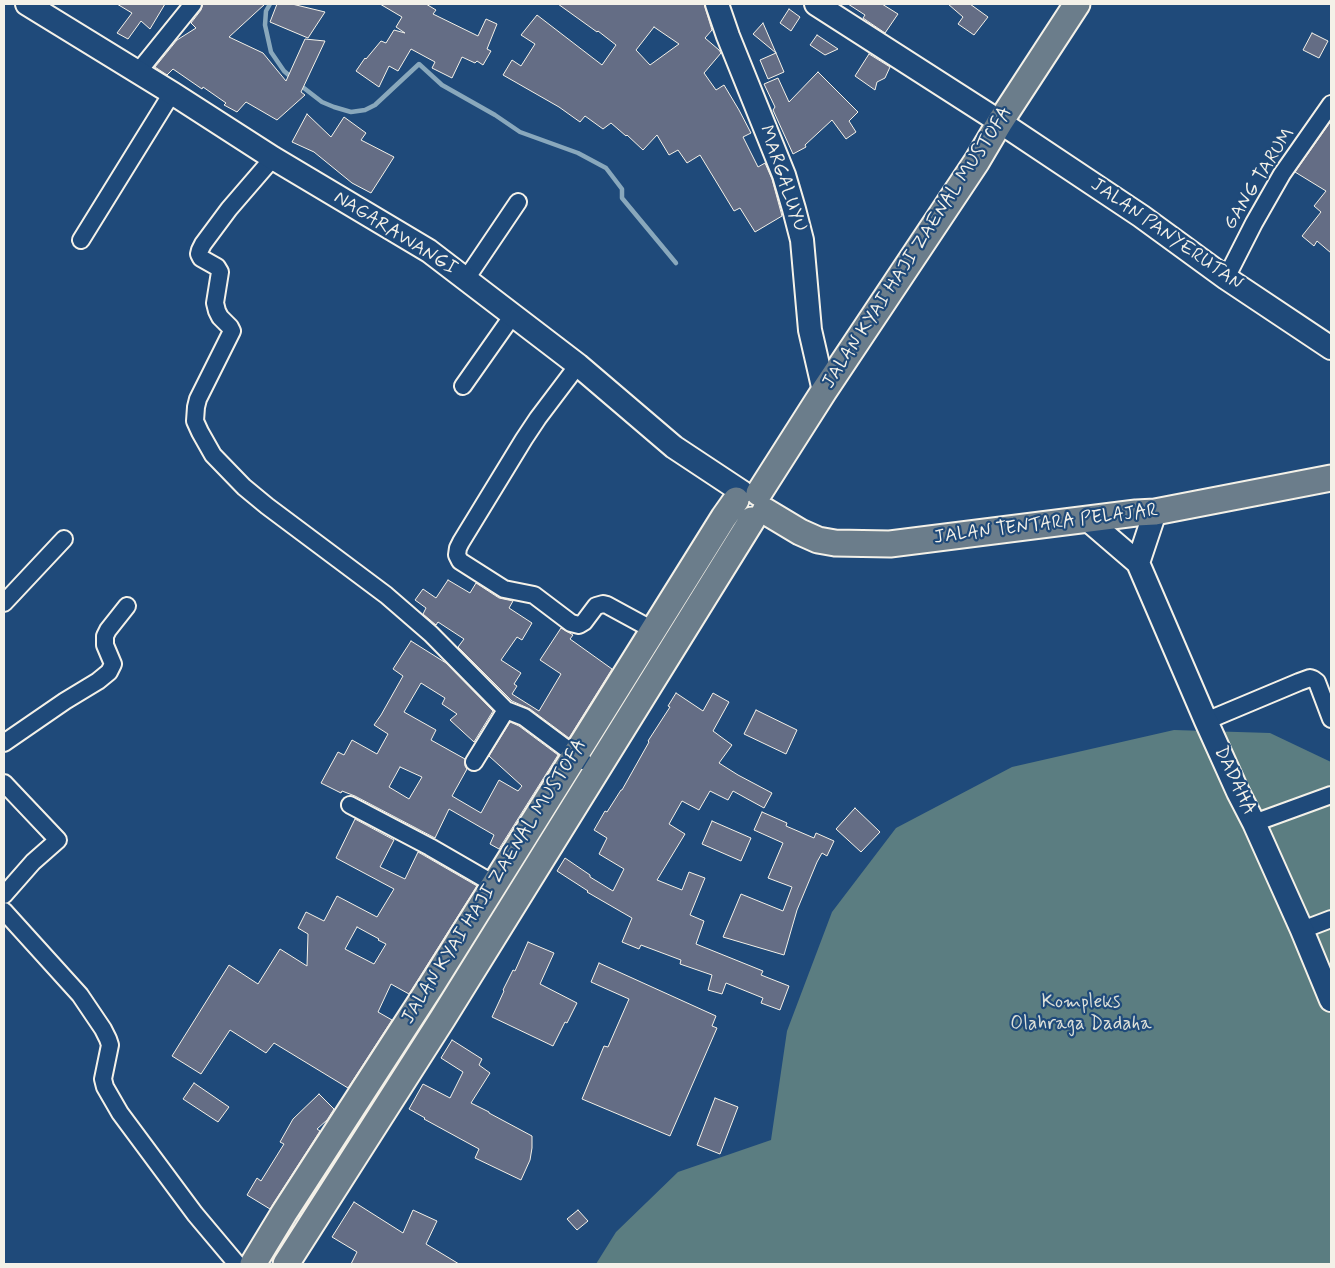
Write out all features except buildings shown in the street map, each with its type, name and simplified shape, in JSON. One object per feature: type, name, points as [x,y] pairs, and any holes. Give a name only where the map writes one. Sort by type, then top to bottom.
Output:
[{"type":"main road","name":"JALAN KYAI HAJI ZAENAL MUSTOFA","points":[[286,1264],[454,1002],[596,772],[751,503],[977,161],[1000,122],[1077,4]]},
{"type":"main road","name":"JALAN TENTARA PELAJAR","points":[[751,503],[800,532],[818,540],[890,544],[1155,512],[1331,478]]},
{"type":"main road","name":"JALAN KYAI HAJI ZAENAL MUSTOFA","points":[[253,1264],[431,986],[724,517],[751,503]]},
{"type":"main road","points":[[431,986],[454,1002]]},
{"type":"main road","points":[[284,1213],[306,1232]]},
{"type":"street","name":"NAGARAWANGI","points":[[27,4],[172,93],[273,158],[430,251],[578,365],[674,447],[751,503]]},
{"type":"street","points":[[138,72],[193,4]]},
{"type":"street","name":"MARGALUYU","points":[[716,4],[784,174],[794,209],[802,240],[810,330],[824,390]]},
{"type":"street","name":"JALAN PANYERUTAN","points":[[816,4],[1000,122],[1141,216],[1226,278],[1330,344]]},
{"type":"street","points":[[81,240],[172,93]]},
{"type":"street","name":"GANG TARUM","points":[[1226,278],[1282,174],[1331,104]]},
{"type":"street","points":[[273,158],[229,209],[200,250],[201,258],[219,269],[220,276],[215,303],[220,317],[232,331],[198,399],[195,420],[200,432],[213,455],[244,487],[266,506],[386,595],[431,634],[506,710],[524,717],[575,754],[596,772]]},
{"type":"street","points":[[466,279],[518,202]]},
{"type":"street","points":[[463,386],[513,315]]},
{"type":"street","points":[[578,365],[524,439],[458,548],[457,555],[460,561],[504,589],[534,595],[571,623],[579,625],[584,622],[596,606],[603,604],[653,630]]},
{"type":"street","points":[[1138,563],[1155,512]]},
{"type":"street","name":"DADAHA","points":[[1088,520],[1138,563],[1206,721],[1302,930],[1331,1000]]},
{"type":"street","points":[[4,603],[64,539]]},
{"type":"street","points":[[4,744],[110,672],[113,664],[106,645],[105,636],[127,606]]},
{"type":"street","points":[[1206,721],[1310,678],[1317,682],[1331,719]]},
{"type":"street","points":[[474,762],[506,710]]},
{"type":"street","points":[[4,784],[58,840],[33,862],[4,895]]},
{"type":"street","points":[[1254,823],[1331,795]]},
{"type":"street","points":[[350,805],[430,847],[494,884]]},
{"type":"street","points":[[4,910],[80,995],[103,1029],[110,1046],[103,1079],[105,1087],[120,1113],[183,1198],[237,1264]]},
{"type":"street","points":[[1302,930],[1331,919]]},
{"type":"green space","name":"Kompleks Olahraga Dadaha","points":[[1174,730],[1270,733],[1331,762],[1331,1264],[596,1264],[616,1232],[678,1172],[771,1140],[787,1031],[832,912],[896,828],[1012,767]]},
{"type":"waterway","points":[[270,4],[266,11],[265,25],[271,52],[284,71],[292,78]]},
{"type":"waterway","points":[[300,85],[322,102],[334,107],[351,112],[365,110],[375,105],[419,64],[442,85],[495,115],[520,132],[578,153],[606,168],[622,189],[622,198],[676,263]]}]
